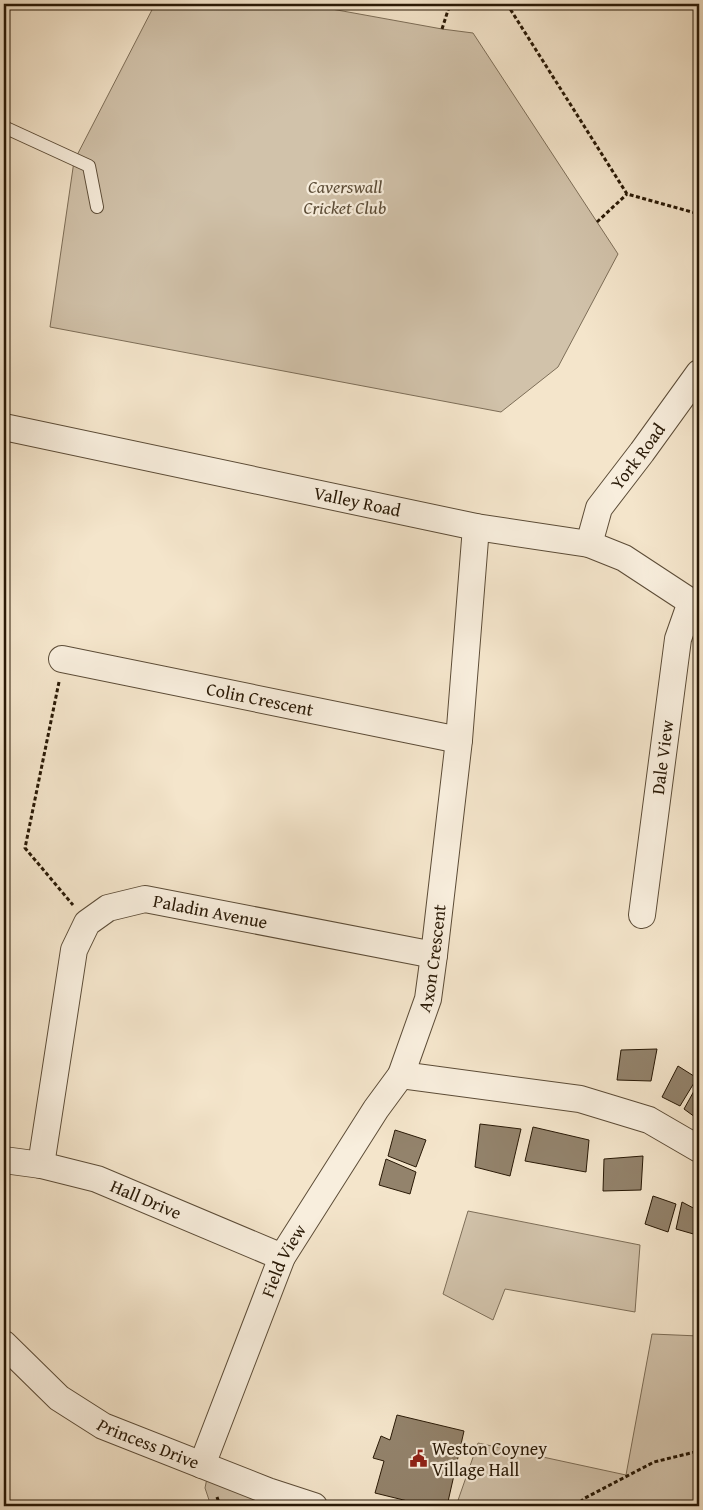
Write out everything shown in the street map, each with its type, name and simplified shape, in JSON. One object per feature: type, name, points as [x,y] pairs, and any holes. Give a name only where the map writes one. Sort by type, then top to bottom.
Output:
[{"type":"street","name":"York Road","points":[[589,544],[599,508],[699,373]]},
{"type":"street","name":"Valley Road","points":[[4,427],[476,527],[589,544],[624,558],[695,604]]},
{"type":"street","name":"Axon Crescent","points":[[401,1075],[428,999],[459,740],[476,527]]},
{"type":"street","name":"Dale View","points":[[642,915],[678,639],[695,604]]},
{"type":"street","name":"Colin Crescent","points":[[62,659],[459,740]]},
{"type":"street","name":"Paladin Avenue","points":[[87,922],[108,908],[145,899],[434,955]]},
{"type":"street","points":[[41,1165],[74,950],[87,922]]},
{"type":"street","points":[[401,1075],[580,1099],[649,1120],[699,1149]]},
{"type":"street","name":"Field View","points":[[202,1465],[282,1257],[376,1109],[401,1075]]},
{"type":"street","name":"Hall Drive","points":[[4,1160],[41,1165],[97,1179],[282,1257]]},
{"type":"street","name":"Princess Drive","points":[[4,1344],[59,1398],[103,1426],[268,1491],[314,1506]]},
{"type":"lane","points":[[4,127],[88,166],[97,207]]},
{"type":"path","points":[[442,29],[450,4]]},
{"type":"path","points":[[507,4],[627,194],[699,214]]},
{"type":"path","points":[[597,222],[627,194]]},
{"type":"path","points":[[62,659],[58,693],[25,848],[87,922]]},
{"type":"path","points":[[575,1506],[585,1498],[654,1462],[699,1451]]},
{"type":"green space","name":"Caverswall Cricket Club","points":[[155,4],[304,4],[473,33],[618,254],[558,367],[501,412],[50,327],[74,161]]},
{"type":"green space","points":[[468,1211],[640,1245],[635,1312],[505,1289],[493,1320],[443,1294]]},
{"type":"green space","points":[[652,1334],[699,1336],[699,1505],[698,1503],[628,1502],[625,1506],[456,1506],[478,1443],[626,1475]]},
{"type":"green space","points":[[207,1478],[285,1506],[211,1506],[205,1488]]},
{"type":"building","points":[[657,1049],[651,1081],[617,1080],[621,1050]]},
{"type":"building","points":[[678,1066],[697,1078],[680,1106],[662,1097]]},
{"type":"building","points":[[699,1082],[699,1120],[684,1109]]},
{"type":"building","points":[[480,1124],[521,1129],[510,1176],[475,1167]]},
{"type":"building","points":[[533,1127],[589,1140],[586,1172],[525,1161]]},
{"type":"building","points":[[395,1130],[426,1140],[416,1167],[388,1156]]},
{"type":"building","points":[[643,1156],[641,1190],[603,1191],[604,1159]]},
{"type":"building","points":[[386,1159],[416,1172],[410,1194],[379,1185]]},
{"type":"building","points":[[653,1196],[676,1204],[668,1232],[645,1224]]},
{"type":"building","points":[[682,1202],[699,1211],[697,1235],[676,1229]]},
{"type":"building","name":"Weston Coyney Village Hall","points":[[397,1415],[464,1431],[447,1506],[428,1506],[375,1493],[384,1461],[373,1458],[381,1436],[390,1440]]},
{"type":"place","name":"Weston Coyney Village Hall","points":[[418,1459]]}]
